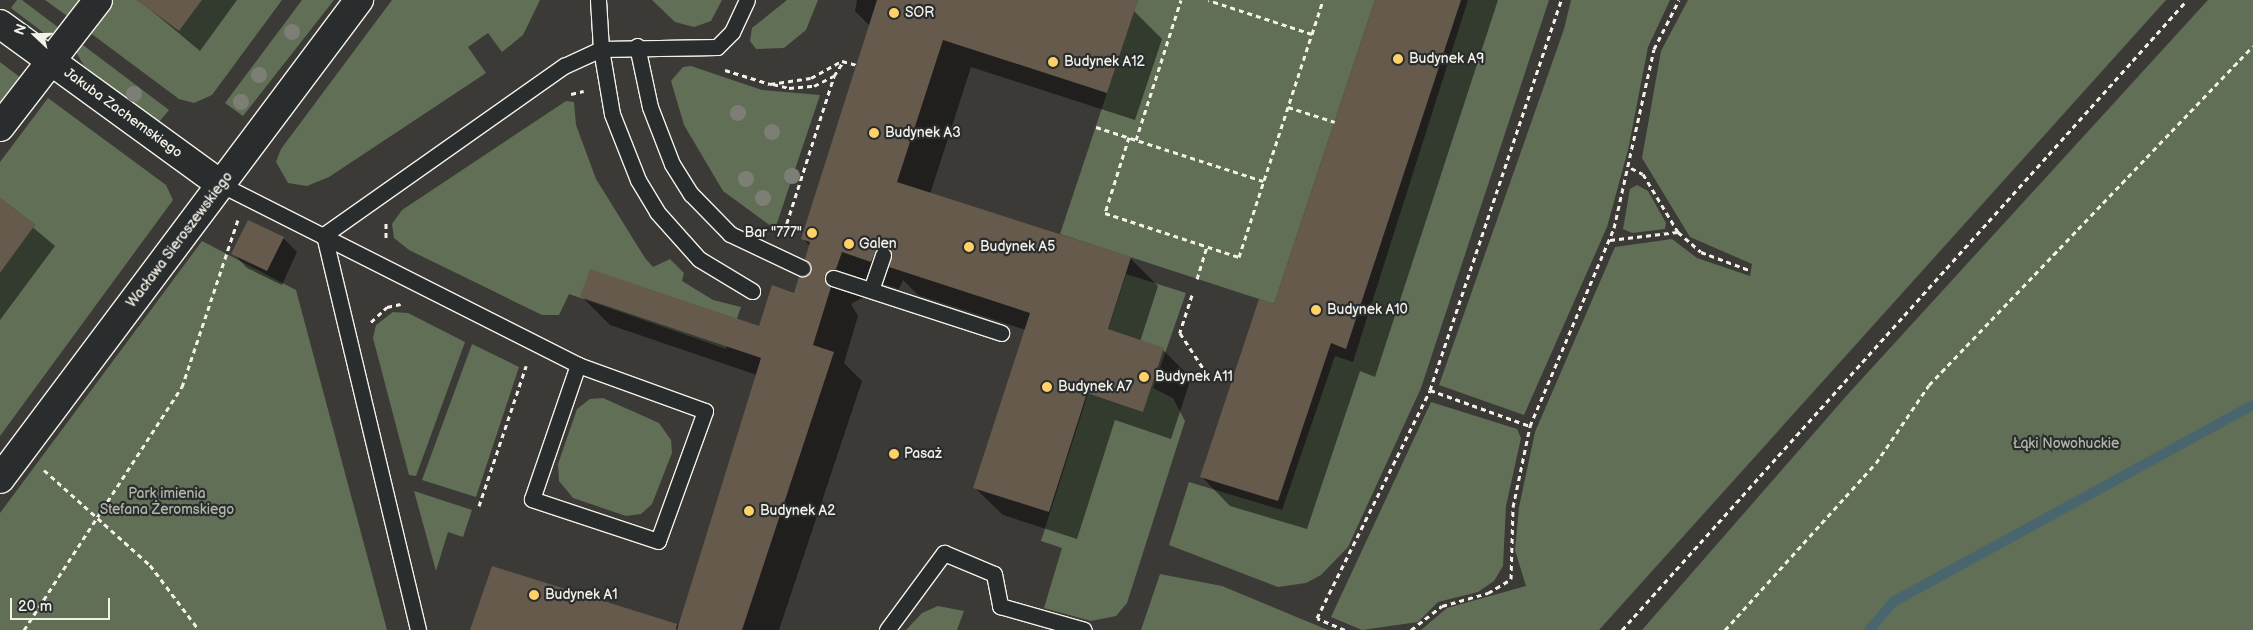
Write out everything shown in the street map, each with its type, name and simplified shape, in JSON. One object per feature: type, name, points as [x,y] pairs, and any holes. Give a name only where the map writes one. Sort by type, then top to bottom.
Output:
[{"type":"street","points":[[0,128],[98,0]]},
{"type":"street","name":"Wacława Sieroszewskiego","points":[[0,479],[359,0]]},
{"type":"street","name":"Jakuba Zachemskiego","points":[[0,24],[222,185]]},
{"type":"lane","points":[[598,0],[601,49],[612,114],[638,180],[657,212],[699,259],[752,291]]},
{"type":"lane","points":[[324,235],[564,66],[601,49],[637,46],[717,47],[732,32],[748,0]]},
{"type":"lane","points":[[637,46],[650,107],[672,164],[691,194],[730,234],[802,268]]},
{"type":"lane","points":[[222,185],[578,365],[705,411],[658,541],[532,499],[578,365]]},
{"type":"lane","points":[[324,235],[418,630]]},
{"type":"lane","points":[[871,290],[883,255]]},
{"type":"lane","points":[[833,278],[1001,333]]},
{"type":"lane","points":[[887,630],[944,553],[994,574],[1000,606],[1084,630]]},
{"type":"path","points":[[1136,140],[1181,0]]},
{"type":"path","points":[[1208,0],[1312,34]]},
{"type":"path","points":[[1129,137],[1105,213],[1239,257],[1323,0]]},
{"type":"path","points":[[1345,630],[1317,618],[1430,390],[1561,0]]},
{"type":"path","points":[[1411,630],[1442,606],[1488,593],[1511,579],[1513,507],[1530,426],[1610,240],[1631,168],[1654,49],[1679,0]]},
{"type":"path","points":[[1622,630],[2187,0]]},
{"type":"path","points":[[1725,630],[1876,463],[1929,385],[2253,46]]},
{"type":"path","points":[[776,235],[782,238],[834,76],[843,62]]},
{"type":"path","points":[[790,82],[811,78],[843,62],[857,65]]},
{"type":"path","points":[[770,84],[789,88],[814,86],[834,76]]},
{"type":"path","points":[[1288,107],[1335,122]]},
{"type":"path","points":[[1096,127],[1264,181]]},
{"type":"path","points":[[1631,168],[1643,174],[1678,232],[1701,252],[1749,270]]},
{"type":"path","points":[[24,630],[100,516],[182,387],[227,241],[239,217]]},
{"type":"path","points":[[1610,240],[1678,232]]},
{"type":"path","points":[[1197,279],[1207,246]]},
{"type":"path","points":[[1192,295],[1180,333],[1202,368]]},
{"type":"path","points":[[368,328],[387,307],[408,305]]},
{"type":"path","points":[[479,506],[528,363],[519,359]]},
{"type":"path","points":[[1430,390],[1530,426]]},
{"type":"path","points":[[21,451],[100,516],[164,580],[199,630]]},
{"type":"green space","points":[[17,0],[22,0],[63,31],[49,37],[11,8]]},
{"type":"green space","points":[[45,0],[84,0],[70,18]]},
{"type":"green space","points":[[112,0],[137,0],[179,31],[202,0],[282,0],[212,95],[194,103],[179,99],[89,32]]},
{"type":"green space","points":[[302,0],[334,0],[243,116],[225,103]]},
{"type":"green space","points":[[392,0],[540,0],[523,35],[502,52],[488,33],[468,47],[486,73],[329,177],[307,186],[288,183],[276,162],[281,149]]},
{"type":"green space","points":[[652,0],[722,0],[711,21],[694,27],[675,22]]},
{"type":"green space","points":[[787,0],[818,0],[806,30],[784,48],[756,49],[750,41],[752,28]]},
{"type":"green space","points":[[1138,0],[1375,0],[1274,304],[1060,234]]},
{"type":"green space","points":[[1468,0],[1549,0],[1421,388],[1348,547],[1321,575],[1306,583],[1278,587],[1169,545],[1189,482],[1282,510],[1335,356],[1353,362]]},
{"type":"green space","points":[[1571,0],[1670,0],[1648,47],[1628,150],[1607,227],[1524,415],[1439,385],[1564,29]]},
{"type":"green space","points":[[1688,0],[2166,0],[1599,630],[1421,630],[1447,608],[1526,586],[1515,550],[1519,507],[1535,432],[1615,247],[1672,239],[1697,258],[1750,276],[1752,264],[1690,237],[1642,158],[1661,51]]},
{"type":"green space","name":"Łąki Nowohuckie","points":[[2208,0],[2253,0],[2253,630],[1642,630],[1849,393]]},
{"type":"green space","points":[[79,42],[169,110],[159,122],[84,66],[76,52]]},
{"type":"green space","points":[[0,62],[21,78],[0,113]]},
{"type":"green space","points":[[691,66],[762,90],[820,95],[775,229],[723,191],[684,125],[671,81],[683,67]]},
{"type":"green space","points":[[48,98],[166,185],[173,200],[0,436],[0,273],[35,225],[0,198],[0,162]]},
{"type":"green space","points":[[566,101],[574,102],[576,125],[596,179],[645,258],[653,267],[670,259],[684,273],[682,281],[713,300],[741,307],[726,349],[569,294],[559,315],[542,315],[409,250],[394,238],[392,224],[402,210]]},
{"type":"green space","points":[[1637,185],[1648,191],[1666,223],[1665,229],[1632,233],[1623,229],[1630,189]]},
{"type":"green space","name":"Park imienia Stefana Żeromskiego","points":[[202,241],[296,290],[387,630],[0,630],[0,513]]},
{"type":"green space","points":[[1126,274],[1186,293],[1153,388],[1173,398],[1185,421],[1127,603],[1116,616],[1091,621],[1044,608],[1062,548],[1041,541]]},
{"type":"green space","points":[[393,312],[408,313],[465,342],[416,476],[409,475],[373,338],[376,325]]},
{"type":"green space","points":[[472,344],[519,367],[476,497],[422,480]]},
{"type":"green space","points":[[603,398],[659,423],[671,440],[672,453],[652,504],[641,514],[626,516],[573,498],[559,481],[558,464],[577,409],[590,399]]},
{"type":"green space","points":[[1431,402],[1517,429],[1521,438],[1506,506],[1503,566],[1494,581],[1478,592],[1438,602],[1418,622],[1362,630],[1331,617]]},
{"type":"green space","points":[[414,491],[472,510],[463,537],[448,532],[436,571]]},
{"type":"green space","points":[[1160,574],[1222,586],[1328,630],[1141,630]]},
{"type":"green space","points":[[938,606],[964,611],[957,630],[906,630],[922,613]]},
{"type":"building","points":[[137,0],[202,0],[179,31]]},
{"type":"building","points":[[877,0],[1138,0],[1107,93],[943,40],[897,182],[1131,257],[1108,329],[1164,348],[1143,412],[1087,393],[1049,512],[973,488],[1030,313],[889,267],[892,254],[886,246],[877,248],[871,262],[842,252],[836,269],[824,276],[831,287],[813,345],[834,352],[742,630],[677,630],[761,358],[580,297],[590,269],[759,326],[772,285],[794,293],[799,277],[811,272],[805,259],[810,242],[801,239]]},
{"type":"building","name":"Budynek A10","points":[[1375,0],[1461,0],[1346,349],[1331,343],[1278,501],[1200,477],[1259,299],[1274,304]]},
{"type":"building","points":[[0,198],[35,225],[0,273]]},
{"type":"building","points":[[248,220],[284,237],[267,271],[231,254]]},
{"type":"building","name":"Budynek A1","points":[[492,566],[677,624],[676,630],[470,630]]},
{"type":"waterway","points":[[1869,630],[1893,602],[2253,405]]},
{"type":"place","name":"SOR","points":[[894,13]]},
{"type":"place","name":"Budynek A9","points":[[1398,59]]},
{"type":"place","name":"Budynek A12","points":[[1053,62]]},
{"type":"place","name":"Budynek A3","points":[[874,133]]},
{"type":"place","name":"Bar \"777\"","points":[[812,233]]},
{"type":"place","name":"Galen","points":[[849,244]]},
{"type":"place","name":"Budynek A5","points":[[969,247]]},
{"type":"place","name":"Budynek A10","points":[[1316,310]]},
{"type":"place","name":"Budynek A11","points":[[1144,377]]},
{"type":"place","name":"Budynek A7","points":[[1047,387]]},
{"type":"place","name":"Pasaż","points":[[894,454]]},
{"type":"place","name":"Budynek A2","points":[[749,511]]},
{"type":"place","name":"Budynek A1","points":[[534,595]]}]
